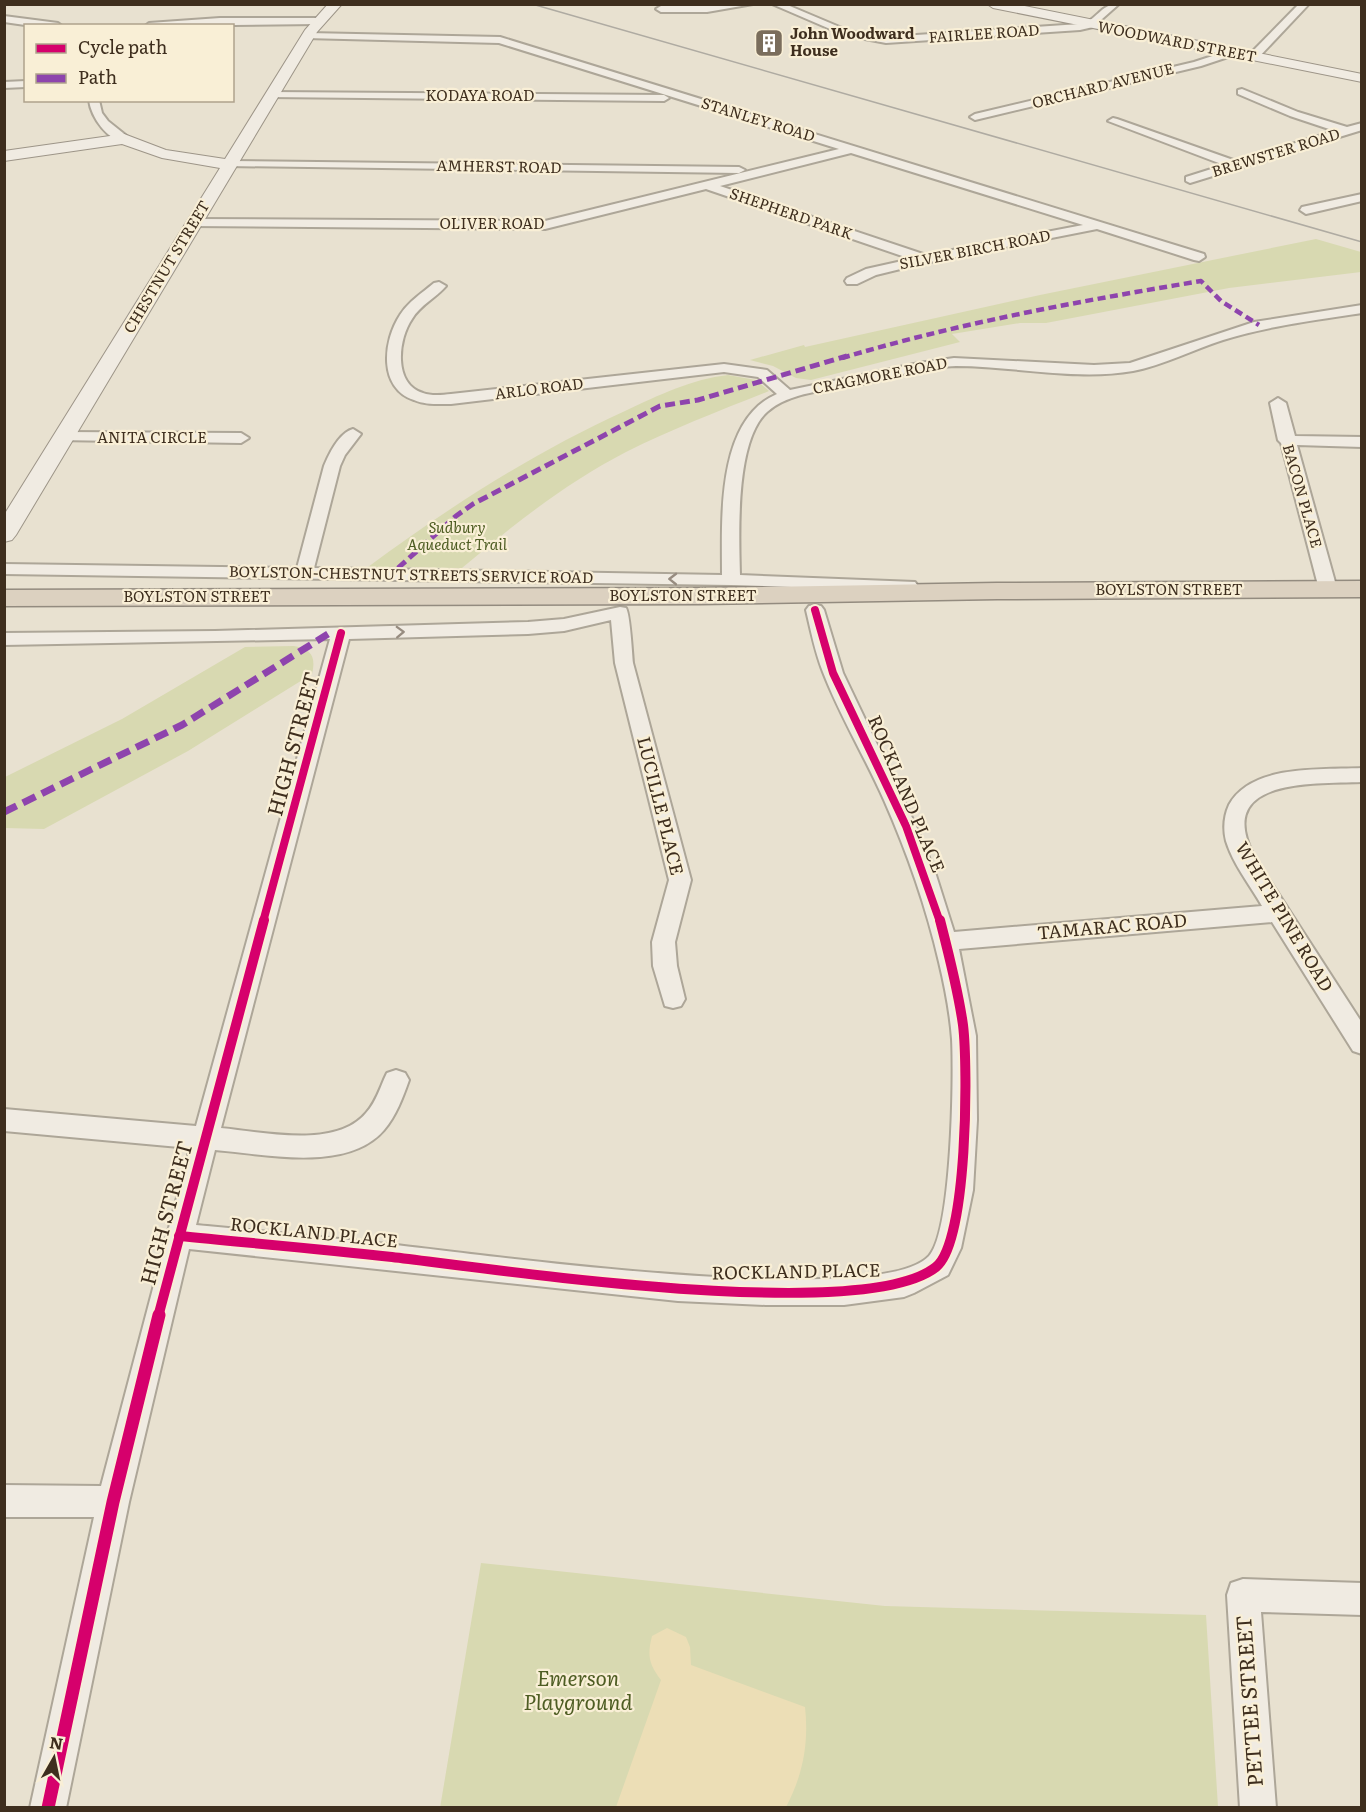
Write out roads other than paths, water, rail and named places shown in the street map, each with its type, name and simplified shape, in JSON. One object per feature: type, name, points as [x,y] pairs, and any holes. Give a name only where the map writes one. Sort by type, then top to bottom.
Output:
[{"type":"highway","name":"BOYLSTON STREET","points":[[4,598],[700,596],[996,591],[1362,589]]},
{"type":"highway","name":"BOYLSTON STREET","points":[[4,614],[1362,607]]},
{"type":"main road","name":"CHESTNUT STREET","points":[[4,535],[308,36],[336,4]]},
{"type":"main road","name":"WOODWARD STREET","points":[[993,4],[1362,78]]},
{"type":"main road","points":[[4,156],[95,145],[124,139],[154,151],[231,164]]},
{"type":"street","points":[[661,9],[707,9],[749,4]]},
{"type":"street","name":"FAIRLEE ROAD","points":[[776,4],[848,33],[886,40],[1090,25]]},
{"type":"street","points":[[1090,25],[1115,4]]},
{"type":"street","points":[[1253,57],[1305,4]]},
{"type":"street","points":[[4,20],[40,24]]},
{"type":"street","points":[[177,24],[220,21],[319,21]]},
{"type":"street","name":"STANLEY ROAD","points":[[308,36],[500,40],[1199,256]]},
{"type":"street","name":"ORCHARD AVENUE","points":[[975,117],[1197,64],[1231,52]]},
{"type":"street","points":[[4,85],[24,84]]},
{"type":"street","points":[[1242,92],[1294,114],[1348,130]]},
{"type":"street","name":"KODAYA ROAD","points":[[272,95],[688,98]]},
{"type":"street","points":[[94,102],[95,110],[101,121],[124,139]]},
{"type":"street","points":[[1113,121],[1236,165]]},
{"type":"street","name":"BREWSTER ROAD","points":[[1190,179],[1362,126]]},
{"type":"street","name":"OLIVER ROAD","points":[[195,223],[534,225],[576,219],[851,149]]},
{"type":"street","name":"AMHERST ROAD","points":[[231,164],[768,170]]},
{"type":"street","name":"SHEPHERD PARK","points":[[658,169],[924,259]]},
{"type":"street","points":[[1306,210],[1362,197]]},
{"type":"street","name":"SILVER BIRCH ROAD","points":[[852,281],[878,270],[924,259],[1100,226]]},
{"type":"street","name":"ARLO ROAD","points":[[439,286],[408,315],[400,329],[395,347],[394,369],[400,382],[408,391],[417,396],[451,399],[723,368],[762,373],[787,395]]},
{"type":"street","name":"CRAGMORE ROAD","points":[[731,580],[733,496],[746,429],[756,414],[768,403],[787,395],[908,369],[954,362],[1094,369],[1132,367],[1216,337],[1280,321],[1362,309]]},
{"type":"street","name":"BACON PLACE","points":[[1278,403],[1286,441],[1328,589]]},
{"type":"street","points":[[304,574],[332,466],[337,454],[353,434]]},
{"type":"street","name":"ANITA CIRCLE","points":[[63,437],[241,438]]},
{"type":"street","points":[[1286,441],[1362,442]]},
{"type":"street","name":"BOYLSTON-CHESTNUT STREETS SERVICE ROAD","points":[[4,569],[731,580],[996,591]]},
{"type":"street","name":"ROCKLAND PLACE","points":[[179,1236],[388,1257],[631,1286],[726,1290],[858,1291],[893,1287],[921,1280],[938,1267],[957,1218],[965,1079],[963,1034],[946,941],[897,807],[832,672],[815,610]]},
{"type":"street","points":[[4,639],[193,638],[546,627],[581,622],[620,612]]},
{"type":"street","name":"LUCILLE PLACE","points":[[620,612],[620,639],[624,663],[680,880],[679,893],[664,933],[663,952],[673,999]]},
{"type":"street","name":"HIGH STREET","points":[[48,1808],[113,1502],[179,1236],[341,633]]},
{"type":"street","name":"WHITE PINE ROAD","points":[[1362,775],[1264,785],[1249,793],[1239,806],[1234,820],[1236,836],[1243,854],[1362,1044]]},
{"type":"street","name":"TAMARAC ROAD","points":[[946,941],[1278,913]]},
{"type":"street","points":[[7,1126],[205,1138],[306,1147],[326,1146],[372,1128],[384,1112],[396,1080]]},
{"type":"street","points":[[4,1501],[113,1502]]},
{"type":"street","name":"PETTEE STREET","points":[[1258,1808],[1243,1595],[1362,1599]]},
{"type":"tram line","points":[[532,4],[1362,242]]},
{"type":"place","name":"John Woodward House","points":[[769,43]]},
{"type":"park label","name":"Sudbury Aqueduct Trail","points":[[457,536]]},
{"type":"park label","name":"Emerson Playground","points":[[578,1691]]}]
